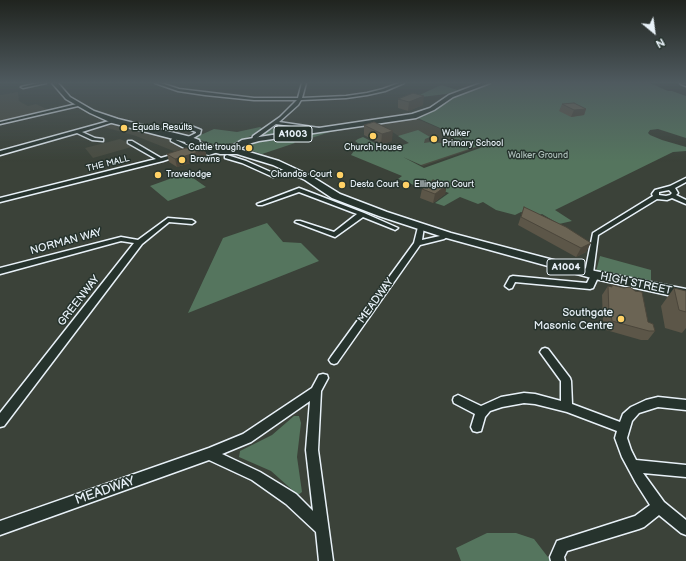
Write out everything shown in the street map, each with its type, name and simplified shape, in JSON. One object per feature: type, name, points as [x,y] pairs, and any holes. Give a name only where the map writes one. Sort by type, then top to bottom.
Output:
[{"type":"main road","points":[[87,109],[115,121],[188,139],[189,142],[228,150]]},
{"type":"main road","name":"A1003","points":[[228,150],[245,142],[254,140],[319,129],[398,120],[424,113],[431,109]]},
{"type":"main road","name":"A1004","points":[[228,150],[258,156],[291,169],[336,196],[379,217],[421,227],[446,235]]},
{"type":"main road","name":"HIGH STREET","points":[[446,235],[592,274],[686,295]]},
{"type":"street","points":[[0,124],[60,109]]},
{"type":"street","points":[[254,140],[255,137],[277,122],[292,109]]},
{"type":"street","points":[[0,153],[115,121]]},
{"type":"street","points":[[277,122],[319,129]]},
{"type":"street","points":[[184,125],[199,131],[198,134],[188,139]]},
{"type":"street","points":[[79,132],[94,139],[102,140]]},
{"type":"street","points":[[176,136],[173,140],[194,151]]},
{"type":"street","points":[[130,142],[161,160]]},
{"type":"street","points":[[228,150],[244,162],[273,175],[291,169]]},
{"type":"street","name":"THE MALL","points":[[0,200],[194,151],[213,154],[228,150]]},
{"type":"street","points":[[656,197],[655,194],[657,191],[671,188],[686,180]]},
{"type":"street","points":[[671,188],[675,193],[672,196]]},
{"type":"street","points":[[312,194],[324,189]]},
{"type":"street","points":[[260,204],[299,190],[362,214],[379,217],[395,228]]},
{"type":"street","points":[[509,286],[513,279],[590,286],[595,234],[656,197],[667,198],[672,196],[686,202]]},
{"type":"street","points":[[298,222],[335,235],[362,214]]},
{"type":"street","name":"GREENWAY","points":[[0,422],[139,242],[168,220],[192,222]]},
{"type":"street","name":"MEADWAY","points":[[334,360],[418,243],[421,227]]},
{"type":"street","points":[[418,243],[442,238],[446,235]]},
{"type":"street","name":"NORMAN WAY","points":[[0,271],[121,239],[139,242]]},
{"type":"street","points":[[545,352],[566,381],[567,407]]},
{"type":"street","name":"MEADWAY","points":[[0,528],[209,454],[247,438],[316,391],[323,378]]},
{"type":"street","points":[[316,391],[312,450],[326,561]]},
{"type":"street","points":[[477,427],[478,420],[482,412],[491,405],[524,398],[535,399],[567,407],[623,428]]},
{"type":"street","points":[[458,400],[482,412]]},
{"type":"street","points":[[686,405],[658,402],[635,410],[626,418],[621,438],[626,453],[640,479],[659,507],[686,528]]},
{"type":"street","points":[[209,454],[256,476],[291,499],[322,529]]},
{"type":"street","points":[[634,466],[686,471]]},
{"type":"street","points":[[558,561],[557,558],[562,546],[639,522],[659,507]]},
{"type":"shaded area","points":[[0,109],[49,110],[0,122]]},
{"type":"shaded area","name":"Walker Primary School","points":[[415,118],[481,146],[423,166],[388,150],[409,143],[379,123]]},
{"type":"shaded area","points":[[120,122],[176,137],[173,139],[191,149],[181,154],[136,136],[104,127]]},
{"type":"shaded area","points":[[120,139],[135,146],[93,158],[85,148]]},
{"type":"green space","name":"Walker Ground","points":[[426,109],[686,109],[686,138],[658,129],[650,130],[648,133],[662,140],[686,147],[686,151],[673,152],[555,210],[572,221],[559,224],[542,214],[535,217],[521,212],[515,215],[496,210],[483,202],[478,204],[460,197],[444,206],[435,203],[449,193],[432,187],[427,190],[398,179],[402,176],[351,155],[354,151],[361,149],[362,146],[355,141],[363,137],[388,150],[409,143],[398,136],[418,130],[430,137],[425,139],[424,143],[431,142],[459,145],[457,140],[442,132],[443,131],[478,146],[421,165],[403,157],[424,168],[483,147],[413,116]]},
{"type":"green space","points":[[277,126],[310,128],[313,129],[262,136]]},
{"type":"green space","points":[[260,127],[262,128],[251,136],[234,143],[217,145],[194,138],[214,129],[237,132]]},
{"type":"green space","points":[[334,128],[336,130],[299,142],[290,135]]},
{"type":"green space","points":[[284,136],[288,137],[295,143],[262,154],[246,149],[245,146],[263,139]]},
{"type":"green space","points":[[186,173],[206,187],[168,201],[150,186]]},
{"type":"green space","points":[[267,223],[283,242],[301,243],[319,261],[188,313],[223,238]]},
{"type":"green space","points":[[600,256],[651,270],[651,281],[613,276],[596,272]]},
{"type":"green space","points":[[294,416],[299,416],[301,423],[297,457],[302,492],[298,495],[271,471],[239,457],[240,451],[272,435]]},
{"type":"green space","points":[[487,533],[516,533],[534,539],[551,561],[461,561],[456,548]]},
{"type":"building","points":[[374,122],[393,131],[382,134],[364,125]]},
{"type":"building","points":[[186,148],[205,150],[175,159],[167,154]]},
{"type":"building","points":[[433,180],[447,185],[435,194],[422,189]]},
{"type":"building","points":[[524,207],[566,227],[591,243],[581,248],[521,217]]},
{"type":"building","points":[[612,285],[624,288],[630,287],[635,291],[642,292],[648,322],[653,324],[655,331],[649,331],[612,321],[611,314],[609,313],[608,286],[612,287]]},
{"type":"building","points":[[674,288],[686,291],[686,312],[679,310]]},
{"type":"place","name":"Equals Results","points":[[124,128]]},
{"type":"place","name":"Church House","points":[[373,136]]},
{"type":"place","name":"Walker Primary School","points":[[434,139]]},
{"type":"place","name":"Cattle trough","points":[[249,148]]},
{"type":"place","name":"Browns","points":[[182,160]]},
{"type":"place","name":"Travelodge","points":[[158,175]]},
{"type":"place","name":"Chandos Court","points":[[340,175]]},
{"type":"place","name":"Desta Court","points":[[342,185]]},
{"type":"place","name":"Ellington Court","points":[[406,185]]},
{"type":"place","name":"Southgate Masonic Centre","points":[[621,319]]}]
